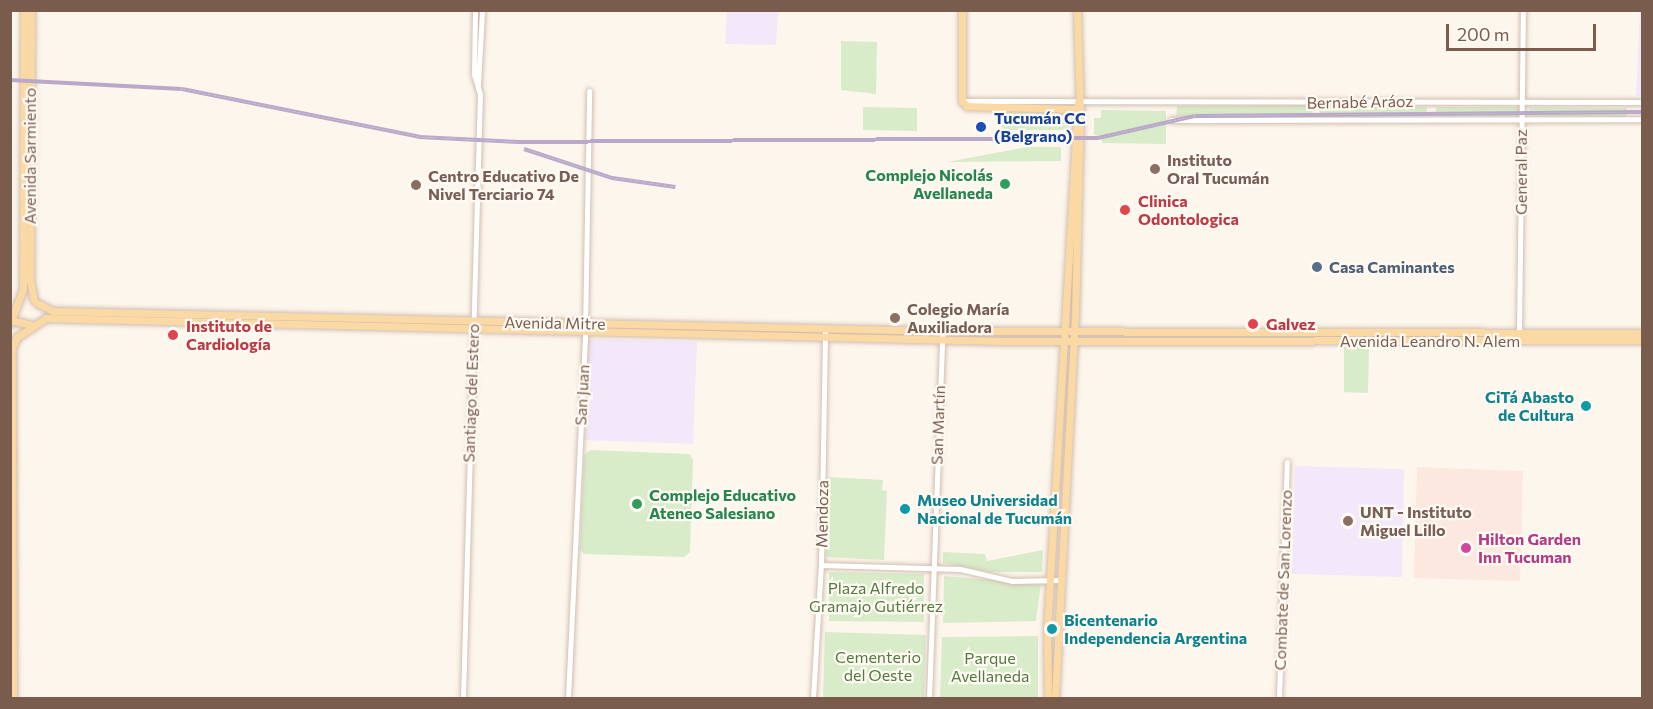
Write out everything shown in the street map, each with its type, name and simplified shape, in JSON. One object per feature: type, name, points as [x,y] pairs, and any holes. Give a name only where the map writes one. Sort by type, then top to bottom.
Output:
[{"type":"main road","name":"Avenida Sarmiento","points":[[13,320],[23,279],[24,10]]},
{"type":"main road","name":"Avenida Sarmiento","points":[[31,10],[30,286],[41,315],[35,324]]},
{"type":"main road","points":[[962,10],[962,101],[971,107],[1076,106]]},
{"type":"main road","points":[[1055,699],[1056,580],[1064,366],[1071,333],[1077,10]]},
{"type":"main road","points":[[19,302],[35,302]]},
{"type":"main road","name":"Avenida Mitre","points":[[35,302],[53,311],[473,325]]},
{"type":"main road","points":[[1047,332],[1062,326],[1071,317]]},
{"type":"main road","points":[[1071,317],[1087,333]]},
{"type":"main road","name":"Avenida Mitre","points":[[13,320],[35,324],[52,318],[585,327],[824,333],[942,340],[1070,341]]},
{"type":"main road","points":[[13,699],[12,348],[35,324]]},
{"type":"main road","name":"Avenida Mitre","points":[[824,333],[942,331],[1071,333]]},
{"type":"main road","name":"Avenida Leandro N. Alem","points":[[1071,333],[1642,333]]},
{"type":"main road","name":"Avenida Leandro N. Alem","points":[[1070,341],[1642,340]]},
{"type":"main road","points":[[1048,699],[1073,358],[1070,341]]},
{"type":"main road","points":[[1047,342],[1060,346],[1064,366]]},
{"type":"main road","points":[[1073,358],[1079,345],[1090,342]]},
{"type":"street","name":"Santiago del Estero","points":[[475,10],[478,87]]},
{"type":"street","name":"Santiago del Estero","points":[[463,699],[478,87],[482,10]]},
{"type":"street","name":"General Paz","points":[[1519,333],[1523,10]]},
{"type":"street","name":"San Juan","points":[[568,699],[585,327],[589,91]]},
{"type":"street","name":"Bernabé Aráoz","points":[[1076,106],[1642,102]]},
{"type":"street","name":"Bernabé Aráoz","points":[[1171,120],[1642,119]]},
{"type":"street","name":"San Martín","points":[[929,699],[942,331]]},
{"type":"street","name":"Mendoza","points":[[813,699],[821,566],[824,333]]},
{"type":"street","name":"Combate de San Lorenzo","points":[[1279,699],[1287,462]]},
{"type":"street","points":[[821,566],[971,570],[1012,581],[1056,580]]},
{"type":"shaded area","points":[[727,11],[778,11],[776,45],[725,44]]},
{"type":"shaded area","points":[[1640,11],[1642,11],[1642,96],[1636,96]]},
{"type":"shaded area","points":[[588,339],[697,342],[693,444],[585,440]]},
{"type":"shaded area","name":"UNT - Instituto Miguel Lillo","points":[[1295,466],[1404,469],[1402,577],[1292,574]]},
{"type":"shaded area","points":[[1417,467],[1523,471],[1520,581],[1414,578]]},
{"type":"green space","points":[[841,41],[877,42],[876,94],[841,90]]},
{"type":"green space","points":[[1310,105],[1313,113],[1176,116],[1177,106]]},
{"type":"green space","points":[[1318,106],[1427,107],[1426,116],[1321,116]]},
{"type":"green space","points":[[863,107],[917,108],[917,131],[863,130]]},
{"type":"green space","points":[[1436,107],[1520,107],[1520,116],[1436,116]]},
{"type":"green space","points":[[1529,107],[1627,108],[1626,117],[1530,116]]},
{"type":"green space","points":[[1101,110],[1166,111],[1166,144],[1102,143],[1102,136],[1094,135],[1094,118],[1101,118]]},
{"type":"green space","points":[[995,112],[1069,113],[1069,130],[1002,130],[1002,119],[995,119]]},
{"type":"green space","points":[[1027,147],[1061,147],[1061,161],[947,162]]},
{"type":"green space","points":[[1344,345],[1369,345],[1368,393],[1344,392]]},
{"type":"green space","name":"Complejo Educativo Ateneo Salesiano","points":[[590,450],[689,454],[693,459],[690,552],[684,557],[584,554],[580,550],[584,455]]},
{"type":"green space","points":[[830,477],[883,480],[882,490],[887,491],[884,560],[826,557]]},
{"type":"green space","points":[[1043,550],[1042,572],[990,572],[943,563],[943,552],[985,554],[987,561]]},
{"type":"green space","name":"Plaza Alfredo Gramajo Gutiérrez","points":[[829,572],[924,574],[924,622],[829,621]]},
{"type":"green space","points":[[944,576],[1041,584],[1036,621],[943,623]]},
{"type":"green space","name":"Cementerio del Oeste","points":[[825,632],[926,635],[924,698],[823,698]]},
{"type":"green space","name":"Parque Avellaneda","points":[[1038,636],[1038,698],[940,698],[942,637]]},
{"type":"railway","points":[[10,80],[182,89],[419,137],[519,142],[1098,138],[1195,116],[1642,112]]},
{"type":"railway","points":[[524,149],[612,178],[675,187]]},
{"type":"place","name":"Tucumán CC (Belgrano)","points":[[981,127]]},
{"type":"place","name":"Instituto Oral Tucumán","points":[[1155,169]]},
{"type":"place","name":"Complejo Nicolás Avellaneda","points":[[1005,184]]},
{"type":"place","name":"Centro Educativo De Nivel Terciario 74","points":[[416,185]]},
{"type":"place","name":"Clinica Odontologica","points":[[1125,210]]},
{"type":"place","name":"Casa Caminantes","points":[[1317,267]]},
{"type":"place","name":"Colegio María Auxiliadora","points":[[895,318]]},
{"type":"place","name":"Galvez","points":[[1253,324]]},
{"type":"place","name":"Instituto de Cardiología","points":[[173,335]]},
{"type":"place","name":"CiTá Abasto de Cultura","points":[[1586,406]]},
{"type":"place","name":"Complejo Educativo Ateneo Salesiano","points":[[637,504]]},
{"type":"place","name":"Museo Universidad Nacional de Tucumán","points":[[905,509]]},
{"type":"place","name":"UNT - Instituto Miguel Lillo","points":[[1348,521]]},
{"type":"place","name":"Hilton Garden Inn Tucuman","points":[[1466,548]]},
{"type":"place","name":"Bicentenario Independencia Argentina","points":[[1052,629]]}]
